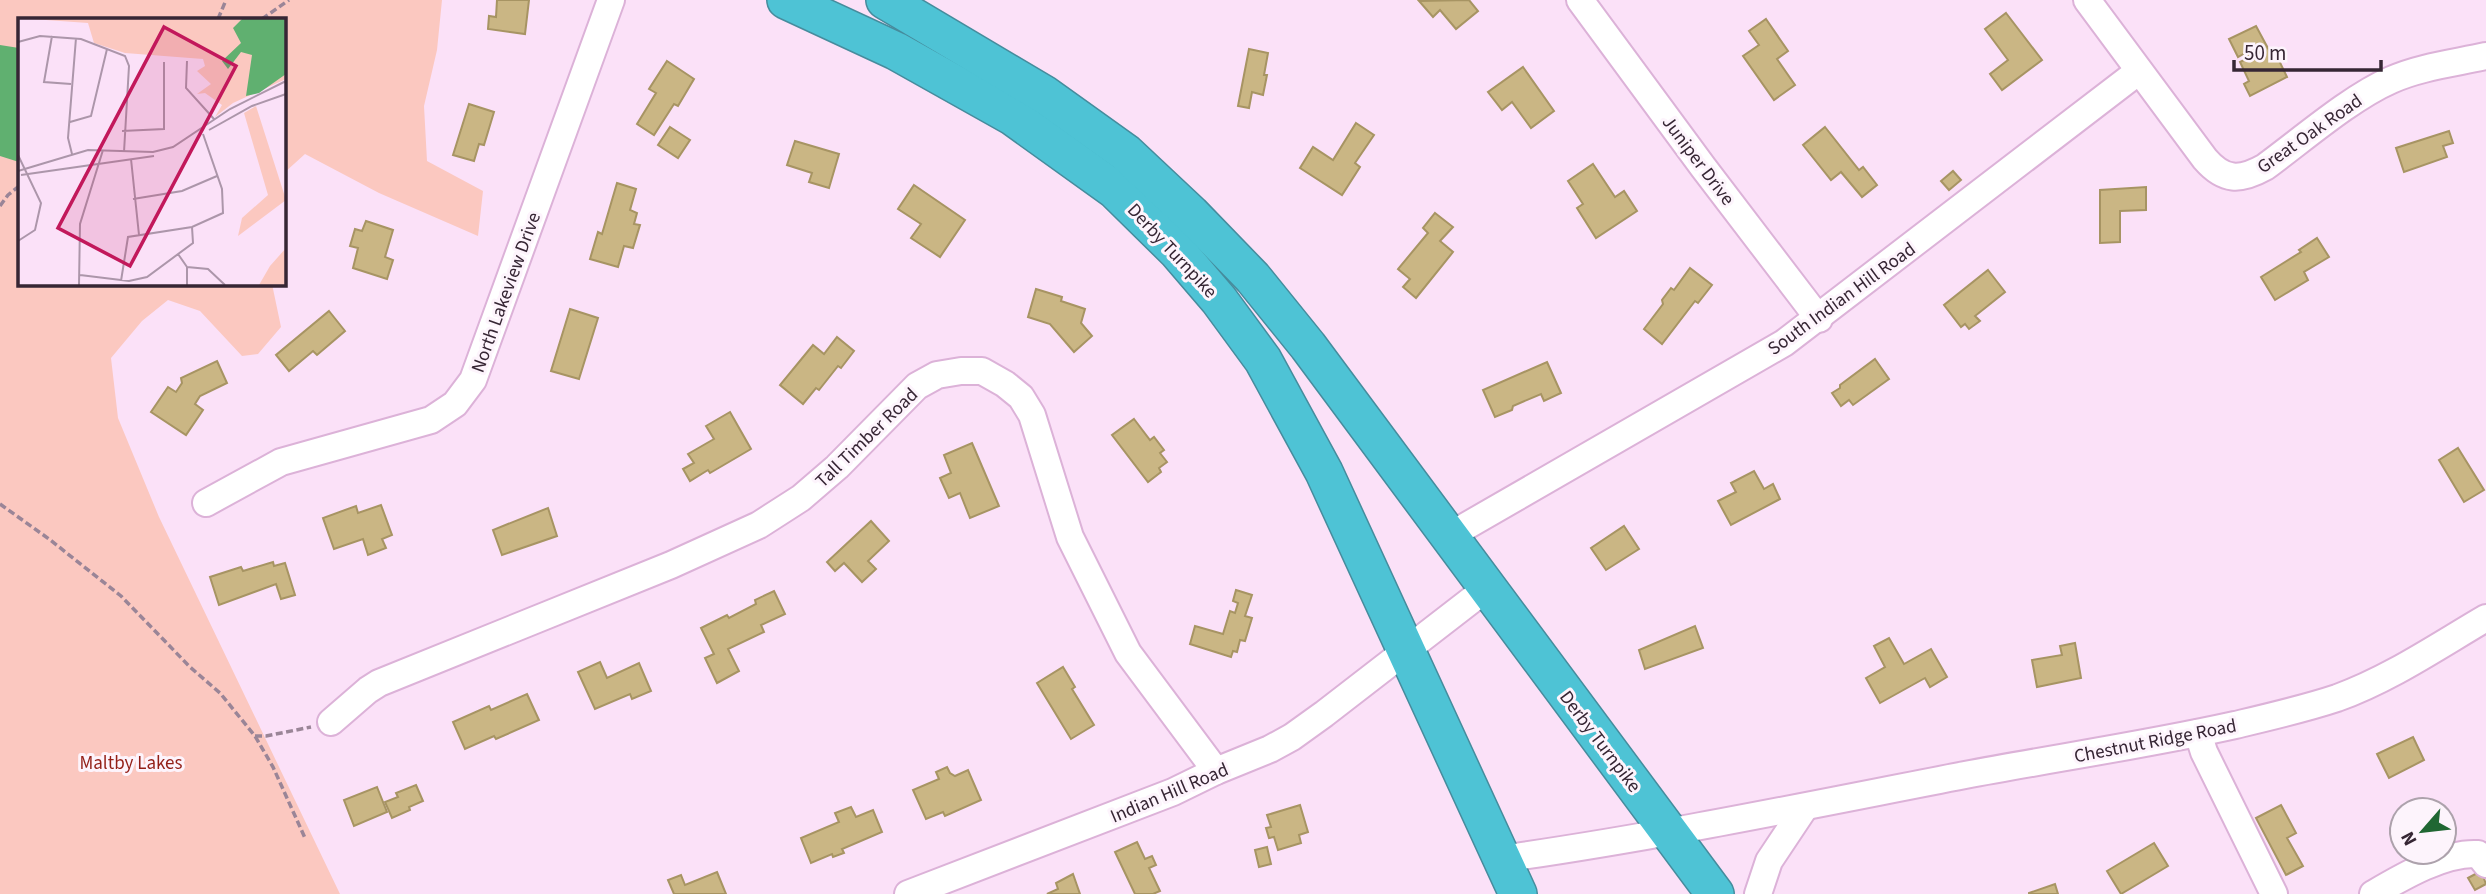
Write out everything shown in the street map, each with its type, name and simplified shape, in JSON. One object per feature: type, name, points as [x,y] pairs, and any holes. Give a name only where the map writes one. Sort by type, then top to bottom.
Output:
[{"type":"highway","name":"Derby Turnpike","points":[[786,0],[896,51],[1012,116],[1115,190],[1177,251],[1219,300],[1263,360],[1324,472],[1518,894]]},
{"type":"highway","name":"Derby Turnpike","points":[[885,0],[1045,95],[1126,153],[1191,214],[1253,278],[1308,346],[1715,894]]},
{"type":"street","name":"North Lakeview Drive","points":[[206,503],[281,462],[431,421],[455,404],[473,380],[611,0]]},
{"type":"street","name":"Juniper Drive","points":[[1580,0],[1819,318]]},
{"type":"street","name":"Great Oak Road","points":[[2088,0],[2211,166],[2225,175],[2241,177],[2265,167],[2365,94],[2383,84],[2405,75],[2486,56]]},
{"type":"street","name":"South Indian Hill Road","points":[[1448,537],[1784,343],[2139,71]]},
{"type":"street","name":"Tall Timber Road","points":[[331,722],[379,683],[671,565],[760,526],[802,498],[837,467],[917,386],[937,375],[961,370],[982,372],[1005,384],[1021,397],[1032,415],[1070,537],[1128,653],[1216,771]]},
{"type":"street","points":[[1407,648],[1487,588]]},
{"type":"street","name":"Chestnut Ridge Road","points":[[1501,859],[1561,852],[1669,833],[2199,733],[2270,717],[2337,698],[2386,676],[2486,618]]},
{"type":"street","name":"Indian Hill Road","points":[[908,894],[1173,792],[1270,749],[1292,737],[1407,648]]},
{"type":"street","points":[[2199,733],[2204,752],[2274,894]]},
{"type":"street","points":[[1758,894],[1769,861],[1805,807]]},
{"type":"street","points":[[2373,894],[2399,879],[2463,853],[2478,854],[2486,864]]},
{"type":"path","points":[[218,18],[226,0]]},
{"type":"path","points":[[263,18],[289,0]]},
{"type":"path","points":[[0,206],[18,187]]},
{"type":"path","points":[[0,504],[121,596],[190,667],[220,693],[255,736],[305,838]]},
{"type":"path","points":[[255,736],[331,722]]},
{"type":"green space","name":"Maltby Lakes","points":[[0,0],[442,0],[437,50],[424,106],[427,161],[483,191],[478,236],[379,193],[305,154],[285,172],[285,18],[18,18],[18,285],[272,285],[281,327],[258,354],[242,356],[200,311],[168,300],[142,321],[111,358],[118,418],[159,517],[340,894],[0,894]]},
{"type":"shaded area","points":[[0,45],[18,48],[18,162],[0,156]]},
{"type":"building","points":[[497,0],[529,0],[525,34],[488,29],[489,16],[496,17]]},
{"type":"building","points":[[1469,0],[1478,11],[1456,29],[1440,10],[1433,17],[1419,1]]},
{"type":"building","points":[[2006,13],[2042,60],[2002,90],[1990,74],[2008,60],[1985,29]]},
{"type":"building","points":[[1766,19],[1788,51],[1777,59],[1795,85],[1774,100],[1743,56],[1759,45],[1749,31]]},
{"type":"building","points":[[2256,26],[2270,52],[2274,50],[2287,77],[2250,96],[2244,84],[2249,81],[2240,62],[2248,58],[2245,53],[2238,57],[2229,39]]},
{"type":"building","points":[[1249,49],[1268,53],[1263,95],[1252,92],[1249,108],[1238,106]]},
{"type":"building","points":[[667,61],[694,79],[678,106],[674,104],[654,135],[637,124],[656,93],[649,89]]},
{"type":"building","points":[[1523,67],[1554,111],[1531,128],[1512,102],[1502,110],[1488,92]]},
{"type":"building","points":[[469,104],[494,112],[484,145],[479,144],[474,161],[453,155]]},
{"type":"building","points":[[1356,123],[1374,135],[1355,163],[1360,167],[1342,195],[1300,168],[1313,147],[1333,160]]},
{"type":"building","points":[[670,127],[690,140],[678,158],[658,145]]},
{"type":"building","points":[[1825,127],[1859,170],[1863,167],[1877,185],[1862,197],[1841,172],[1831,180],[1803,145]]},
{"type":"building","points":[[2449,131],[2453,143],[2443,146],[2447,157],[2404,172],[2396,148]]},
{"type":"building","points":[[795,141],[839,154],[829,188],[809,182],[812,173],[787,165]]},
{"type":"building","points":[[1593,164],[1615,197],[1624,191],[1637,211],[1596,238],[1577,208],[1583,204],[1568,181]]},
{"type":"building","points":[[1953,171],[1961,180],[1949,190],[1941,181]]},
{"type":"building","points":[[617,183],[636,189],[630,210],[637,213],[634,224],[640,225],[633,248],[624,246],[618,267],[590,259],[598,232],[602,234]]},
{"type":"building","points":[[914,185],[965,220],[940,257],[911,238],[921,224],[898,209]]},
{"type":"building","points":[[2146,187],[2146,210],[2120,211],[2120,242],[2100,243],[2100,190]]},
{"type":"building","points":[[1435,213],[1453,227],[1440,241],[1453,252],[1416,298],[1403,287],[1410,279],[1398,269],[1428,233],[1423,228]]},
{"type":"building","points":[[366,221],[393,230],[385,257],[393,260],[387,279],[353,268],[358,248],[350,246],[355,229],[362,231]]},
{"type":"building","points":[[2317,238],[2329,257],[2304,272],[2308,280],[2275,300],[2261,277],[2301,252],[2299,250]]},
{"type":"building","points":[[1690,268],[1712,285],[1698,303],[1695,301],[1662,344],[1644,329],[1663,304],[1662,300],[1671,288],[1674,290]]},
{"type":"building","points":[[1988,270],[2005,292],[1975,316],[1980,321],[1969,329],[1965,324],[1961,327],[1944,305]]},
{"type":"building","points":[[1036,289],[1062,297],[1061,301],[1085,309],[1081,323],[1092,336],[1074,352],[1050,324],[1028,317]]},
{"type":"building","points":[[570,309],[598,318],[579,379],[551,371]]},
{"type":"building","points":[[329,311],[345,331],[317,355],[313,351],[289,371],[276,355]]},
{"type":"building","points":[[837,337],[854,351],[841,368],[838,366],[819,390],[816,388],[803,404],[780,385],[813,345],[824,354]]},
{"type":"building","points":[[1875,359],[1889,379],[1853,405],[1849,400],[1841,406],[1832,393]]},
{"type":"building","points":[[217,361],[227,383],[200,396],[195,404],[203,410],[186,435],[151,412],[168,387],[176,392],[182,383],[181,378]]},
{"type":"building","points":[[1547,362],[1561,393],[1544,401],[1541,394],[1495,417],[1483,390]]},
{"type":"building","points":[[730,412],[751,449],[710,473],[708,470],[690,481],[683,469],[694,463],[688,454],[714,439],[706,426]]},
{"type":"building","points":[[1134,419],[1150,440],[1154,437],[1164,450],[1160,453],[1167,462],[1159,468],[1161,472],[1148,482],[1112,435]]},
{"type":"building","points":[[972,443],[999,506],[970,518],[960,493],[949,498],[940,478],[951,473],[944,455]]},
{"type":"building","points":[[2458,448],[2484,490],[2464,502],[2439,460]]},
{"type":"building","points":[[1754,471],[1764,489],[1773,484],[1780,499],[1731,525],[1718,501],[1736,492],[1731,483]]},
{"type":"building","points":[[381,505],[392,535],[382,539],[386,548],[368,555],[363,539],[334,549],[323,518],[356,506],[358,513]]},
{"type":"building","points":[[548,508],[557,536],[502,555],[493,530]]},
{"type":"building","points":[[871,521],[889,541],[868,561],[876,569],[862,582],[844,563],[835,571],[827,562]]},
{"type":"building","points":[[1624,526],[1639,549],[1606,570],[1591,548]]},
{"type":"building","points":[[273,562],[274,566],[285,563],[295,595],[281,599],[276,584],[219,605],[210,577],[241,567],[243,571]]},
{"type":"building","points":[[1236,590],[1252,595],[1245,616],[1252,618],[1245,641],[1240,640],[1237,652],[1233,651],[1231,657],[1190,644],[1195,626],[1223,634],[1230,611],[1235,613],[1238,603],[1233,601]]},
{"type":"building","points":[[774,591],[785,614],[761,625],[764,632],[728,649],[739,671],[717,683],[705,658],[714,654],[701,628],[727,615],[729,618]]},
{"type":"building","points":[[1695,626],[1703,648],[1645,669],[1639,650]]},
{"type":"building","points":[[1889,638],[1904,664],[1931,649],[1947,677],[1930,687],[1925,678],[1880,703],[1866,678],[1885,667],[1874,646]]},
{"type":"building","points":[[2075,643],[2081,678],[2037,687],[2032,660],[2062,655],[2060,646]]},
{"type":"building","points":[[600,662],[607,678],[639,663],[651,691],[632,699],[630,694],[595,709],[578,672]]},
{"type":"building","points":[[1063,667],[1075,687],[1072,689],[1094,725],[1071,739],[1037,683]]},
{"type":"building","points":[[527,694],[539,720],[465,749],[453,722],[489,706],[491,710]]},
{"type":"building","points":[[2413,737],[2424,760],[2389,778],[2377,754]]},
{"type":"building","points":[[947,767],[955,776],[968,770],[981,800],[945,816],[943,812],[926,819],[913,790],[939,779],[936,772]]},
{"type":"building","points":[[416,785],[423,801],[392,818],[385,802],[398,797],[396,793]]},
{"type":"building","points":[[377,787],[387,812],[354,826],[344,800]]},
{"type":"building","points":[[1300,805],[1308,832],[1299,835],[1301,843],[1278,850],[1274,837],[1269,838],[1266,828],[1271,827],[1267,815]]},
{"type":"building","points":[[2281,805],[2296,833],[2287,838],[2303,866],[2286,875],[2256,818]]},
{"type":"building","points":[[851,807],[856,817],[873,810],[882,832],[842,849],[844,853],[833,857],[832,854],[811,863],[801,838],[839,822],[835,813]]},
{"type":"building","points":[[1137,842],[1145,859],[1152,856],[1156,865],[1149,868],[1160,891],[1153,894],[1135,894],[1115,852]]},
{"type":"building","points":[[2154,843],[2168,866],[2121,894],[2107,871]]},
{"type":"building","points":[[1267,847],[1271,864],[1259,867],[1255,850]]},
{"type":"building","points":[[2481,871],[2486,884],[2475,890],[2468,878]]},
{"type":"building","points":[[717,872],[726,894],[674,894],[668,880],[681,875],[685,885]]},
{"type":"building","points":[[1073,874],[1080,894],[1047,894],[1058,889],[1056,883]]},
{"type":"building","points":[[2055,884],[2058,894],[2029,894],[2029,893]]}]
